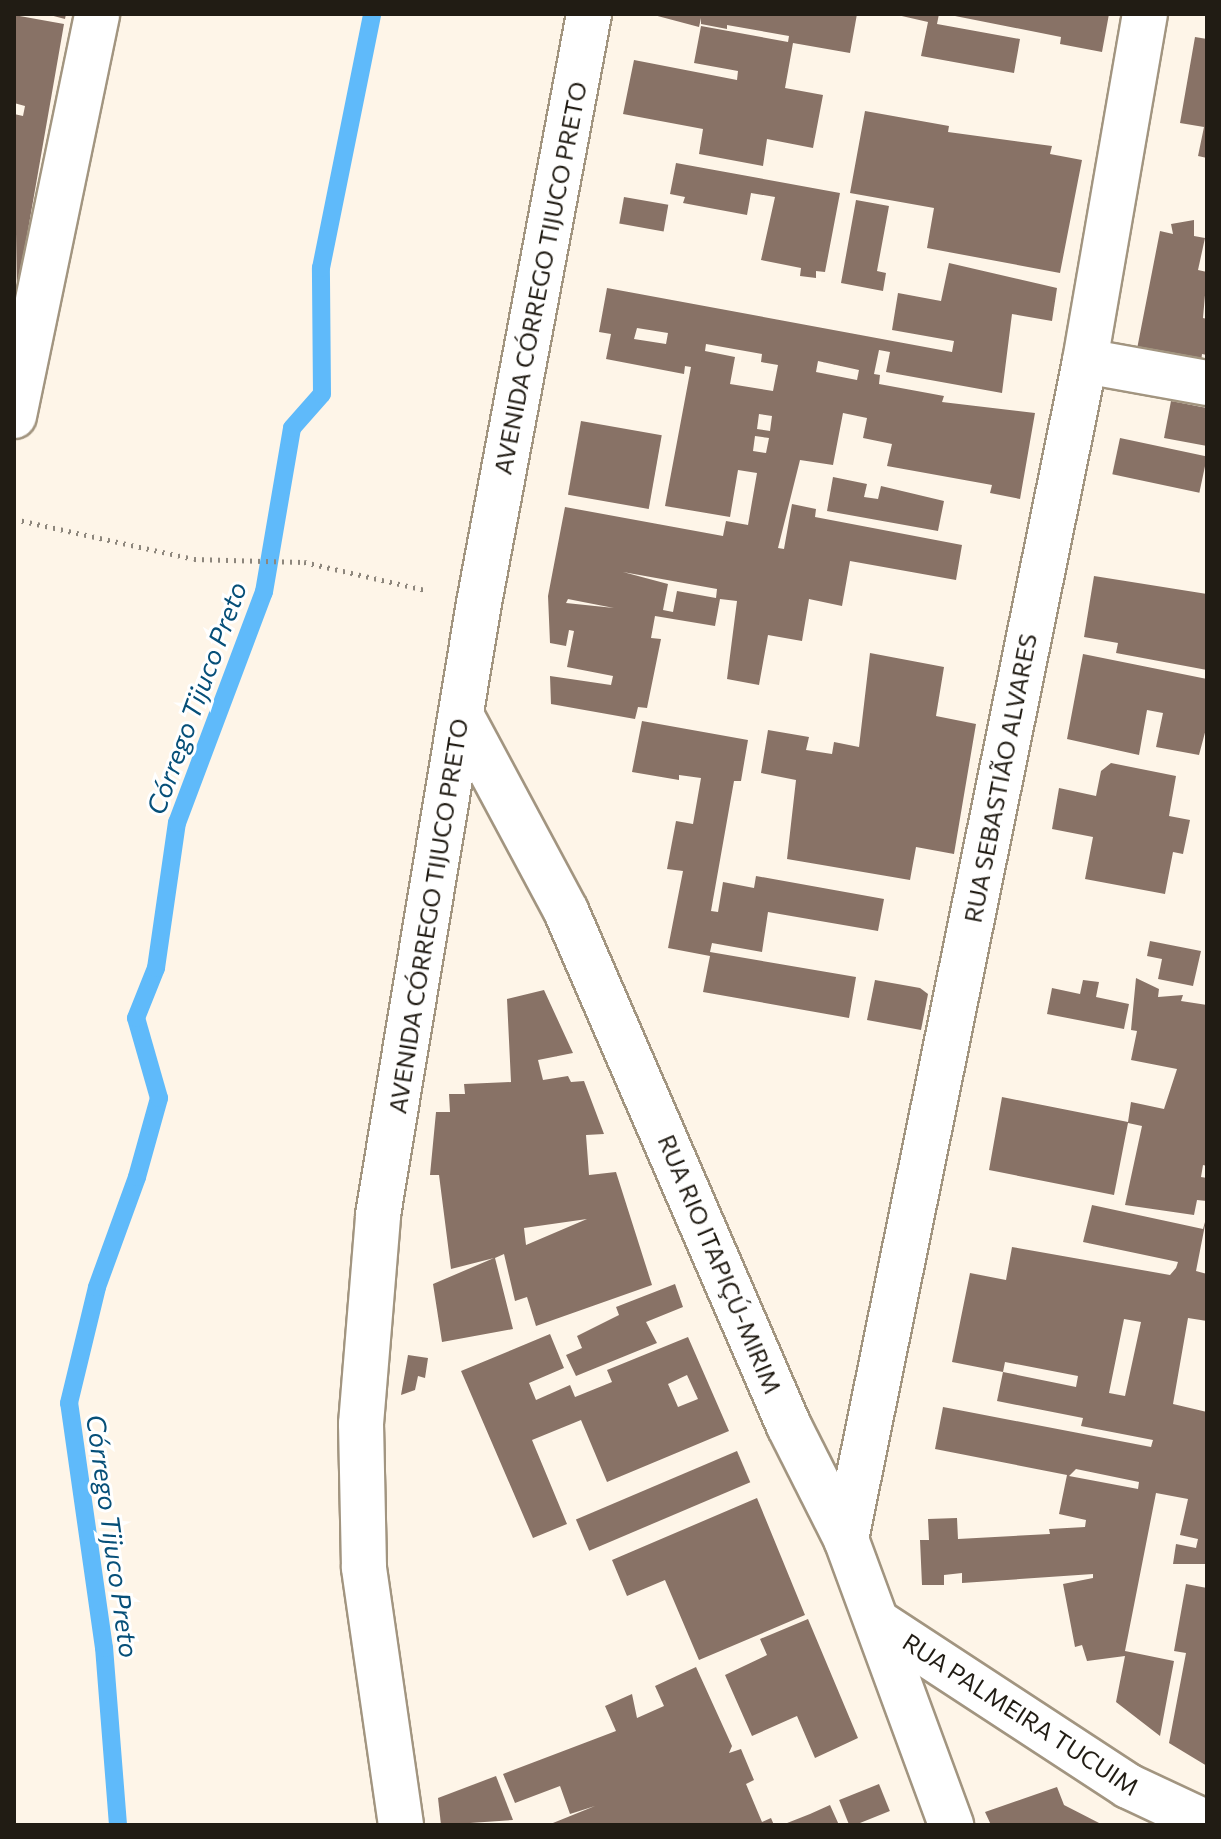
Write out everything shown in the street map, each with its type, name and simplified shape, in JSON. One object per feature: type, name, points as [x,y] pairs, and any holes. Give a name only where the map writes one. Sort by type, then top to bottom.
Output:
[{"type":"street","points":[[14,416],[97,14]]},
{"type":"street","name":"AVENIDA CÓRREGO TIJUCO PRETO","points":[[401,1825],[364,1567],[361,1424],[378,1215],[479,603],[589,14]]},
{"type":"street","name":"RUA SEBASTIÃO ALVARES","points":[[846,1539],[1085,361],[1145,14]]},
{"type":"street","points":[[1085,361],[1207,383]]},
{"type":"street","name":"RUA RIO ITAPIÇÚ-MIRIM","points":[[461,715],[566,911],[789,1426],[846,1539],[951,1825]]},
{"type":"street","name":"RUA PALMEIRA TUCUIM","points":[[879,1623],[1128,1786],[1207,1823]]},
{"type":"path","points":[[14,519],[194,559],[304,562],[479,603]]},
{"type":"building","points":[[46,14],[66,14],[65,19]]},
{"type":"building","points":[[650,14],[857,14],[850,53],[793,43],[785,88],[823,95],[813,148],[767,139],[763,166],[699,154],[703,129],[623,114],[634,60],[737,80],[738,71],[694,63],[701,26],[788,42],[789,36],[727,25],[727,29],[701,24],[701,18],[699,27]]},
{"type":"building","points":[[893,14],[939,14],[937,24],[1020,39],[1014,73],[921,56],[928,22]]},
{"type":"building","points":[[945,14],[1109,14],[1102,52],[1060,44],[1061,37]]},
{"type":"building","points":[[14,15],[64,24],[17,293],[14,114],[23,116],[25,106],[14,103]]},
{"type":"building","points":[[1195,37],[1207,39],[1207,158],[1198,156],[1204,127],[1180,123]]},
{"type":"building","points":[[865,111],[949,126],[948,132],[1052,146],[1050,154],[1082,160],[1060,273],[927,248],[934,208],[850,193]]},
{"type":"building","points":[[676,163],[840,193],[825,272],[816,271],[816,278],[800,276],[801,268],[761,260],[775,197],[751,193],[747,215],[683,203],[685,197],[670,194]]},
{"type":"building","points":[[624,197],[668,205],[664,231],[619,224]]},
{"type":"building","points":[[856,200],[889,206],[877,271],[886,273],[883,291],[841,283]]},
{"type":"building","points":[[1194,220],[1194,236],[1205,238],[1198,270],[1207,272],[1203,318],[1207,319],[1207,355],[1202,354],[1201,362],[1137,349],[1160,231],[1173,234],[1171,224]]},
{"type":"building","points":[[949,263],[1057,288],[1052,321],[1012,314],[1002,393],[886,372],[890,352],[879,350],[874,374],[880,375],[879,384],[944,396],[942,402],[1035,413],[1020,499],[990,493],[992,485],[887,466],[892,444],[863,438],[867,418],[843,413],[833,465],[800,460],[778,548],[784,549],[792,504],[816,509],[815,517],[962,545],[956,580],[850,561],[842,606],[809,599],[802,641],[768,635],[759,685],[727,679],[737,601],[720,599],[715,626],[655,616],[651,638],[661,639],[647,708],[638,707],[635,719],[551,704],[550,676],[611,685],[613,676],[567,667],[574,631],[569,630],[566,646],[550,643],[548,596],[565,507],[723,536],[726,521],[748,525],[757,473],[738,470],[730,517],[665,506],[691,367],[685,366],[684,374],[606,359],[611,334],[599,332],[607,288],[952,352],[954,341],[892,330],[898,293],[941,301]],"holes":[[[637,328],[668,333],[666,344],[634,339]],[[706,344],[762,354],[761,362],[778,365],[773,391],[730,384],[735,357],[705,351]],[[818,361],[859,370],[857,380],[816,372]],[[759,414],[772,416],[770,431],[757,429]],[[755,436],[769,438],[766,453],[753,451]],[[623,572],[717,589],[716,598],[677,591],[673,612],[663,610],[668,584]],[[568,599],[614,608],[566,603]]]},
{"type":"building","points":[[1171,401],[1207,408],[1207,446],[1164,438]]},
{"type":"building","points":[[581,421],[662,435],[649,509],[568,495]]},
{"type":"building","points":[[1120,438],[1207,456],[1199,493],[1112,474]]},
{"type":"building","points":[[833,477],[867,484],[864,497],[878,499],[881,486],[944,501],[938,531],[827,511]]},
{"type":"building","points":[[1094,576],[1207,594],[1207,670],[1116,653],[1118,643],[1084,637]]},
{"type":"building","points":[[870,653],[944,667],[936,716],[976,724],[954,854],[916,847],[910,880],[787,859],[796,780],[761,773],[768,730],[809,737],[806,750],[832,754],[834,742],[859,747]]},
{"type":"building","points":[[1083,654],[1207,679],[1207,725],[1199,755],[1156,747],[1163,713],[1147,710],[1139,755],[1067,739]]},
{"type":"building","points":[[642,721],[748,740],[741,781],[734,781],[711,911],[718,912],[723,882],[754,888],[756,876],[884,899],[878,931],[768,912],[762,952],[712,943],[710,952],[856,977],[849,1018],[703,992],[710,956],[668,948],[683,871],[667,869],[676,821],[693,824],[701,778],[679,775],[679,780],[632,772]]},
{"type":"building","points":[[1111,763],[1176,776],[1169,816],[1190,820],[1183,854],[1173,852],[1165,894],[1085,879],[1093,837],[1052,829],[1059,788],[1096,796],[1101,771]]},
{"type":"building","points":[[1150,941],[1201,951],[1193,986],[1158,979],[1162,959],[1147,956]]},
{"type":"building","points":[[1136,978],[1159,989],[1158,997],[1183,995],[1181,1001],[1207,1005],[1207,1166],[1203,1165],[1201,1177],[1207,1178],[1207,1201],[1197,1200],[1194,1215],[1125,1205],[1142,1126],[1128,1123],[1114,1195],[989,1170],[1002,1097],[1128,1122],[1131,1102],[1164,1109],[1177,1069],[1131,1060],[1137,1031],[1131,1030]]},
{"type":"building","points":[[875,980],[920,988],[928,994],[921,1030],[867,1020]]},
{"type":"building","points":[[1083,980],[1099,982],[1096,997],[1129,1004],[1124,1029],[1047,1014],[1052,988],[1080,994]]},
{"type":"building","points":[[544,990],[573,1053],[538,1060],[543,1080],[568,1076],[571,1082],[584,1081],[604,1134],[586,1135],[589,1175],[616,1172],[652,1285],[536,1326],[527,1297],[515,1301],[504,1254],[495,1258],[513,1329],[442,1342],[433,1284],[494,1258],[451,1269],[439,1175],[430,1175],[436,1112],[450,1112],[449,1094],[465,1094],[464,1084],[511,1082],[507,999]],"holes":[[[587,1219],[526,1245],[524,1228]]]},
{"type":"building","points":[[1092,1205],[1203,1229],[1207,1215],[1196,1271],[1207,1274],[1207,1321],[1188,1318],[1173,1404],[1207,1412],[1207,1564],[1173,1564],[1176,1544],[1196,1548],[1198,1539],[1180,1535],[1188,1499],[1156,1493],[1125,1651],[1174,1661],[1160,1736],[1116,1702],[1125,1656],[1087,1661],[1082,1645],[1075,1647],[1063,1584],[1093,1578],[1093,1574],[962,1583],[962,1573],[944,1575],[944,1585],[922,1585],[920,1540],[929,1540],[928,1519],[957,1518],[958,1539],[1050,1534],[1049,1529],[1085,1527],[1086,1520],[1059,1514],[1067,1475],[935,1449],[943,1407],[1151,1447],[1153,1440],[1081,1426],[1083,1418],[997,1401],[1003,1372],[952,1362],[970,1273],[1006,1280],[1012,1247],[1170,1275],[1178,1262],[1083,1242]],"holes":[[[1124,1319],[1141,1322],[1125,1396],[1109,1393]],[[1005,1362],[1078,1376],[1076,1387],[1003,1372]],[[1076,1469],[1139,1482],[1138,1489],[1069,1476]]]},
{"type":"building","points":[[675,1284],[683,1307],[646,1322],[657,1343],[576,1376],[566,1355],[582,1348],[577,1336],[619,1315],[616,1307]]},
{"type":"building","points":[[550,1334],[564,1368],[529,1383],[536,1400],[570,1385],[575,1397],[612,1382],[607,1370],[688,1337],[729,1431],[607,1482],[581,1420],[532,1440],[567,1524],[533,1538],[461,1371]],"holes":[[[687,1375],[698,1399],[678,1407],[668,1384]]]},
{"type":"building","points":[[408,1355],[428,1358],[425,1378],[418,1376],[415,1390],[401,1395]]},
{"type":"building","points":[[737,1451],[750,1482],[589,1551],[576,1519]]},
{"type":"building","points":[[757,1498],[805,1615],[699,1660],[665,1580],[627,1596],[612,1560]]},
{"type":"building","points":[[1186,1584],[1207,1588],[1207,1766],[1169,1743],[1186,1653],[1174,1651]]},
{"type":"building","points":[[808,1619],[858,1738],[815,1758],[797,1716],[752,1736],[725,1675],[767,1655],[760,1639]]},
{"type":"building","points":[[696,1667],[732,1746],[729,1753],[741,1749],[754,1780],[746,1784],[762,1822],[771,1818],[774,1825],[548,1825],[595,1806],[570,1814],[560,1786],[515,1803],[503,1774],[616,1731],[605,1706],[632,1694],[637,1718],[664,1706],[655,1686]]},
{"type":"building","points":[[496,1776],[513,1820],[441,1825],[438,1798]]},
{"type":"building","points":[[879,1784],[890,1811],[849,1825],[839,1800]]},
{"type":"building","points":[[1057,1787],[1064,1805],[1103,1825],[991,1825],[985,1812]]},
{"type":"building","points":[[830,1805],[839,1825],[782,1825],[810,1814]]},
{"type":"waterway","name":"Córrego Tijuco Preto","points":[[118,1825],[104,1648],[69,1403],[97,1287],[137,1177],[159,1098],[136,1018],[156,968],[177,823],[264,592],[292,428],[322,394],[321,268],[372,14]]}]
